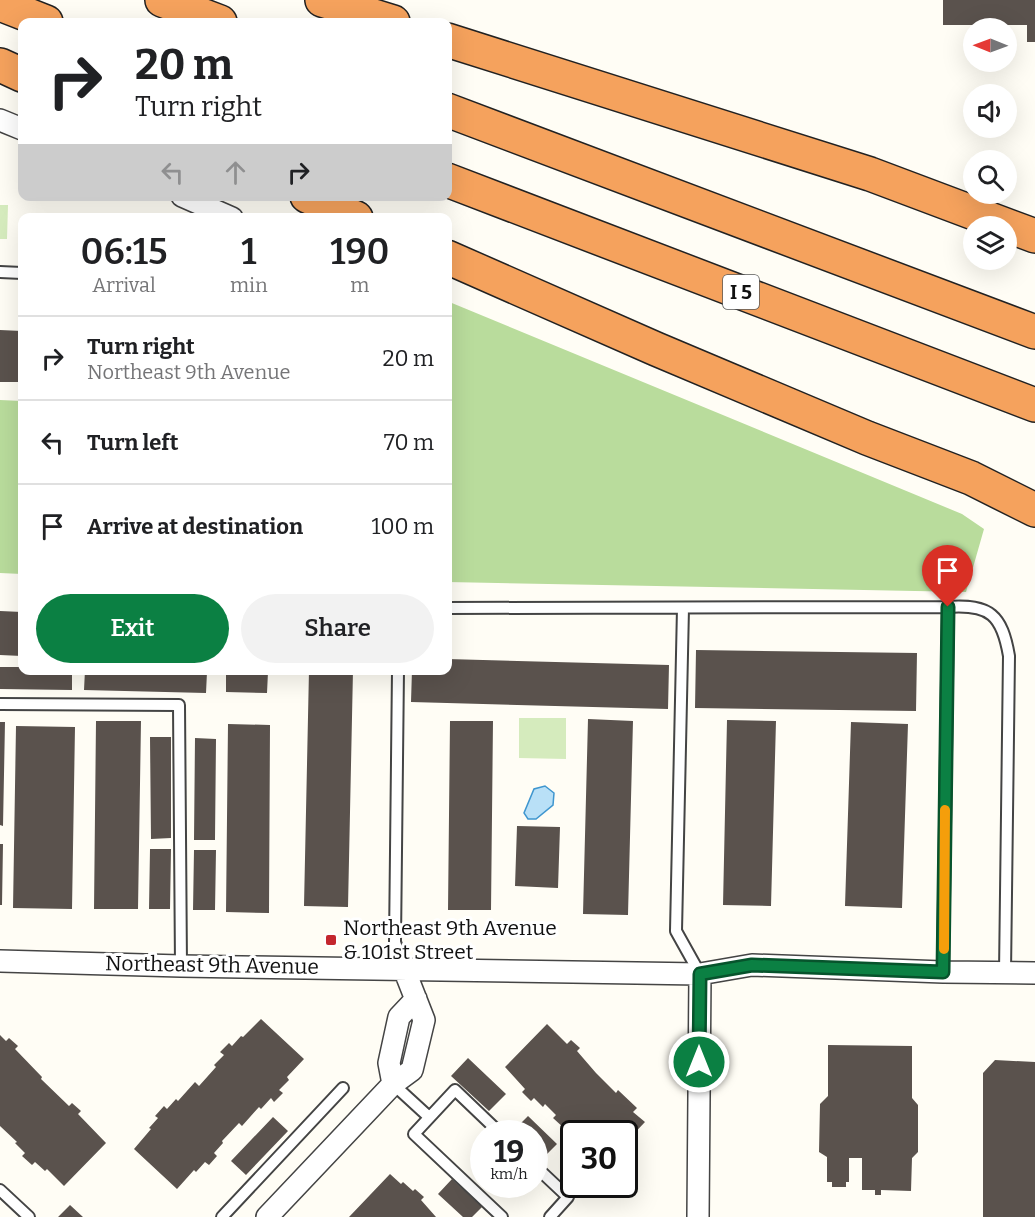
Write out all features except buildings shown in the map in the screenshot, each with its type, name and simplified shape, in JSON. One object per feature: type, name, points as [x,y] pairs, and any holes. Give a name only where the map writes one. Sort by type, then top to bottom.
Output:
[{"type":"highway","points":[[162,0],[209,18]]},
{"type":"highway","points":[[322,0],[380,18]]},
{"type":"highway","points":[[0,4],[36,18]]},
{"type":"highway","points":[[452,42],[870,174],[1035,236]]},
{"type":"highway","points":[[0,65],[18,73]]},
{"type":"highway","points":[[452,112],[1035,332]]},
{"type":"highway","name":"I 5","points":[[452,182],[1035,405]]},
{"type":"highway","points":[[318,201],[345,213]]},
{"type":"highway","points":[[452,259],[867,438],[971,478],[1035,510]]},
{"type":"street","points":[[0,120],[18,127]]},
{"type":"street","points":[[193,201],[221,213]]},
{"type":"street","name":"Northeast 9th Avenue","points":[[0,961],[700,974],[752,965],[1035,973]]},
{"type":"street","points":[[267,1217],[393,1084],[389,1063],[399,1017],[416,999],[404,969]]},
{"type":"street","points":[[698,1217],[700,974]]},
{"type":"lane","points":[[0,272],[18,273]]},
{"type":"lane","points":[[943,972],[948,607]]},
{"type":"lane","points":[[452,608],[976,607],[989,613],[997,620],[1005,633],[1009,656],[1005,973]]},
{"type":"lane","points":[[683,608],[676,931],[700,974]]},
{"type":"lane","points":[[398,675],[395,942],[404,969]]},
{"type":"lane","points":[[0,704],[179,705],[181,966]]},
{"type":"lane","points":[[393,1084],[429,1118]]},
{"type":"lane","points":[[222,1217],[343,1088]]},
{"type":"lane","points":[[486,1120],[455,1090],[414,1134],[502,1217]]},
{"type":"lane","points":[[548,1178],[568,1197],[549,1217]]},
{"type":"lane","points":[[0,1190],[29,1217]]},
{"type":"green space","points":[[0,205],[8,205],[7,239],[0,239]]},
{"type":"green space","points":[[452,303],[962,514],[984,529],[966,592],[452,582]]},
{"type":"green space","points":[[0,400],[18,401],[18,574],[0,573]]},
{"type":"green space","points":[[519,718],[566,718],[566,759],[519,758]]},
{"type":"water","points":[[545,786],[554,793],[553,805],[536,819],[528,819],[524,813],[534,789]]},
{"type":"slow traffic","points":[[944,949],[945,810]]},
{"type":"place","name":"Northeast 9th Avenue & 101st Street","points":[[331,940]]},
{"type":"route","points":[[699,1062],[700,974],[752,965],[943,972],[948,607]]}]
